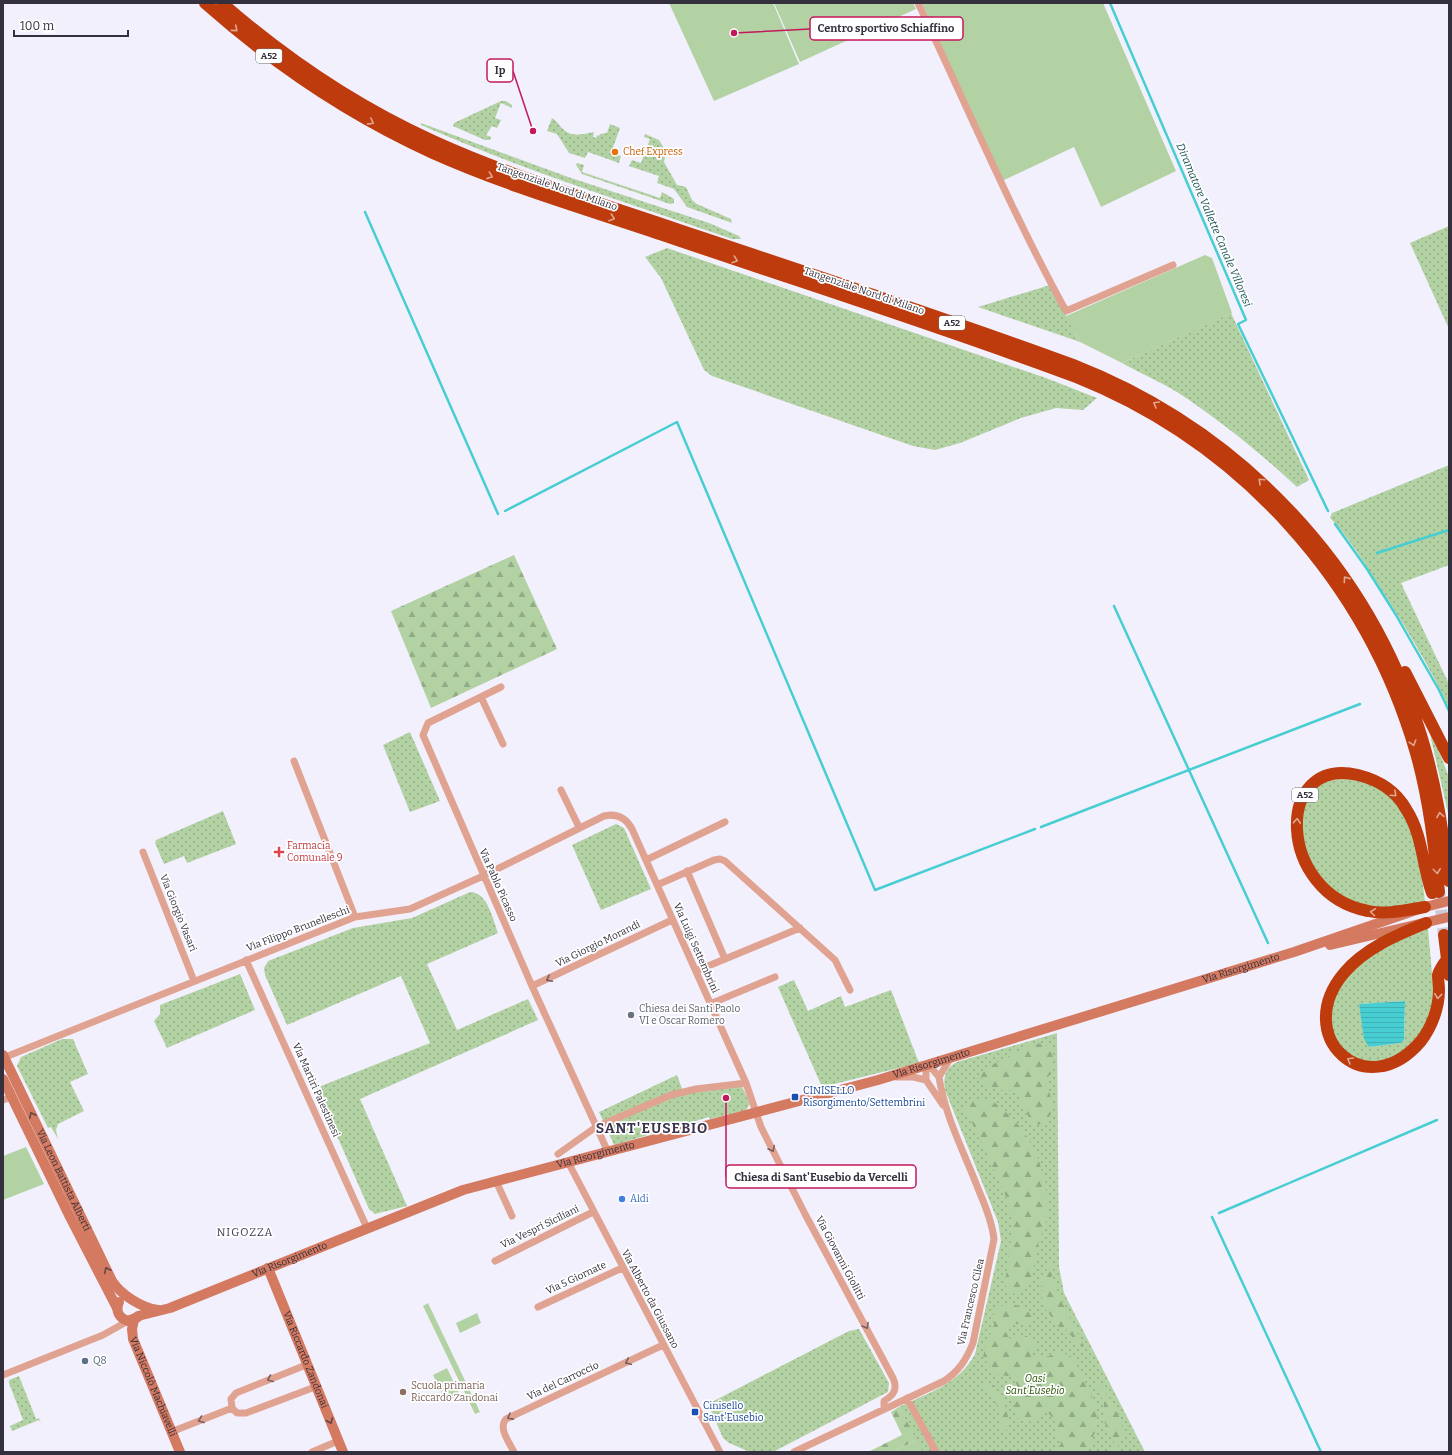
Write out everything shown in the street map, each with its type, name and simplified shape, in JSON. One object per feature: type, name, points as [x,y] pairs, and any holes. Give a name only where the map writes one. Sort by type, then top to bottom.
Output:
[{"type":"highway","name":"Tangenziale Nord di Milano","points":[[205,3],[255,45],[307,83],[371,122],[434,153],[532,191],[1072,376],[1129,401],[1200,445],[1252,487],[1298,534],[1339,587],[1370,640],[1394,690],[1417,759],[1430,819],[1435,892],[1422,845],[1407,810],[1393,792],[1374,780],[1351,774],[1340,773],[1330,775],[1321,779],[1306,794],[1297,814],[1296,826],[1299,848],[1308,869],[1323,888],[1341,902],[1368,911],[1389,912],[1425,907]]},
{"type":"highway","name":"Tangenziale Nord di Milano","points":[[222,3],[272,45],[327,83],[385,117],[445,146],[554,187],[1041,353],[1089,371],[1136,393],[1208,437],[1260,480],[1311,533],[1358,597],[1390,656],[1410,703],[1421,734],[1437,800],[1449,881]]},
{"type":"highway","name":"A52","points":[[1358,597],[1373,611],[1449,758]]},
{"type":"highway","points":[[1426,923],[1391,938],[1363,955],[1338,980],[1328,1001],[1325,1016],[1329,1037],[1337,1049],[1352,1062],[1371,1067],[1384,1067],[1393,1064],[1408,1053],[1422,1039],[1431,1023],[1438,998],[1438,974],[1447,959]]},
{"type":"highway","points":[[1444,935],[1449,976]]},
{"type":"street","points":[[918,3],[1040,264],[1066,311],[1173,265]]},
{"type":"street","name":"Via Pablo Picasso","points":[[501,687],[428,723],[423,734],[532,986],[608,1152]]},
{"type":"street","points":[[481,697],[504,744]]},
{"type":"street","points":[[294,761],[355,918]]},
{"type":"street","points":[[561,790],[579,827]]},
{"type":"street","name":"Via Filippo Brunelleschi","points":[[3,1057],[355,918],[410,909],[484,876],[579,827],[604,816],[620,816]]},
{"type":"street","name":"Via Luigi Settembrini","points":[[620,816],[628,822],[646,860],[746,1083],[757,1114]]},
{"type":"street","points":[[646,860],[725,822]]},
{"type":"street","name":"Via Giorgio Vasari","points":[[143,852],[194,981]]},
{"type":"street","points":[[657,885],[687,871],[720,859],[838,963],[850,990]]},
{"type":"street","points":[[687,871],[725,958]]},
{"type":"street","name":"Via Risorgimento","points":[[3,1375],[103,1335],[134,1319],[268,1268],[446,1196],[568,1162],[757,1114],[928,1066],[1294,952],[1425,907],[1449,901]]},
{"type":"street","name":"Via Risorgimento","points":[[1294,952],[1449,917]]},
{"type":"street","name":"Via Giorgio Morandi","points":[[532,986],[672,920]]},
{"type":"street","points":[[696,972],[725,958],[800,928]]},
{"type":"street","name":"Via Martiri Palestinesi","points":[[246,960],[367,1228]]},
{"type":"street","points":[[710,1004],[775,977]]},
{"type":"street","name":"Via Leon Battista Alberti","points":[[3,1057],[112,1281],[118,1290],[135,1300]]},
{"type":"street","points":[[939,1078],[950,1059]]},
{"type":"street","points":[[888,1077],[912,1077],[926,1080],[928,1066]]},
{"type":"street","name":"Via Francesco Cilea","points":[[794,1452],[907,1398],[953,1374],[967,1359],[994,1246],[991,1223],[945,1108],[939,1078],[928,1066]]},
{"type":"street","name":"Via Leon Battista Alberti","points":[[3,1079],[8,1099],[118,1312]]},
{"type":"street","name":"Via Francesco Cilea","points":[[926,1080],[945,1108]]},
{"type":"street","points":[[558,1154],[596,1128],[670,1095],[709,1087],[746,1083]]},
{"type":"street","name":"Via Giovanni Giolitti","points":[[757,1114],[761,1127],[805,1214],[896,1383],[895,1391],[892,1396],[884,1401],[884,1408]]},
{"type":"street","name":"Via Alberto da Giussano","points":[[568,1162],[622,1268],[720,1452]]},
{"type":"street","points":[[496,1182],[512,1216]]},
{"type":"street","name":"Via Vespri Siciliani","points":[[495,1260],[593,1212]]},
{"type":"street","name":"Via Riccardo Zandonai","points":[[268,1268],[306,1365],[343,1452]]},
{"type":"street","name":"Via 5 Giornate","points":[[538,1307],[622,1268]]},
{"type":"street","points":[[111,1330],[122,1300],[135,1300],[145,1306],[160,1310]]},
{"type":"street","points":[[118,1312],[122,1319],[134,1319],[140,1309],[135,1300]]},
{"type":"street","name":"Via Niccolò Machiavelli","points":[[134,1319],[132,1329],[133,1340],[180,1452]]},
{"type":"street","name":"Via del Carroccio","points":[[514,1452],[502,1428],[503,1422],[506,1419],[663,1345]]},
{"type":"street","points":[[306,1365],[236,1393],[232,1397],[232,1408],[237,1413],[246,1413],[315,1386]]},
{"type":"street","points":[[907,1398],[936,1452]]},
{"type":"street","points":[[171,1432],[232,1408]]},
{"type":"street","points":[[312,1452],[338,1441]]},
{"type":"street","name":"Via Alberto da Giussano","points":[[717,1444],[727,1452]]},
{"type":"green space","points":[[669,3],[773,3],[799,64],[714,101]]},
{"type":"green space","points":[[774,3],[913,3],[916,9],[800,62]]},
{"type":"green space","points":[[922,3],[1103,3],[1176,171],[1101,207],[1074,147],[1002,181]]},
{"type":"green space","points":[[501,101],[506,101],[512,105],[512,108],[501,103],[495,118],[501,120],[497,128],[492,126],[486,135],[491,137],[490,140],[485,140],[453,126],[454,123]]},
{"type":"green space","points":[[552,118],[570,134],[578,135],[594,132],[593,137],[596,138],[597,135],[599,136],[600,134],[607,133],[610,124],[620,128],[611,153],[621,156],[619,163],[588,152],[585,158],[569,153],[557,134],[547,131]]},
{"type":"green space","points":[[421,123],[571,178],[709,223],[739,236],[741,239],[732,239],[536,171],[459,141],[421,125]]},
{"type":"green space","points":[[645,134],[659,140],[666,151],[664,162],[677,185],[686,187],[692,200],[697,204],[731,219],[732,223],[687,207],[674,189],[657,183],[659,176],[629,166],[632,160],[641,163],[650,139],[644,137]]},
{"type":"green space","points":[[577,163],[584,165],[582,172],[660,198],[662,192],[674,199],[674,203],[670,204],[582,174],[576,165]]},
{"type":"green space","points":[[1449,226],[1449,329],[1410,243]]},
{"type":"green space","points":[[667,248],[1046,378],[1097,398],[1083,410],[1056,408],[1021,418],[960,443],[935,450],[913,446],[712,376],[704,370],[661,278],[645,257]]},
{"type":"green space","points":[[1205,255],[1212,258],[1232,313],[1122,363],[1080,342],[1066,316]]},
{"type":"green space","points":[[1050,285],[1080,342],[978,307]]},
{"type":"green space","points":[[1231,313],[1309,480],[1297,487],[1254,449],[1209,414],[1177,392],[1122,363]]},
{"type":"green space","points":[[1449,465],[1449,565],[1401,583],[1449,684],[1449,708],[1424,660],[1396,613],[1355,549],[1330,518],[1332,513]]},
{"type":"green space","points":[[514,555],[557,649],[431,708],[391,611]]},
{"type":"green space","points":[[1427,721],[1449,777],[1449,817]]},
{"type":"green space","points":[[410,732],[440,801],[410,812],[383,745]]},
{"type":"green space","points":[[1351,777],[1380,788],[1391,797],[1400,808],[1408,822],[1418,855],[1425,901],[1404,906],[1383,908],[1359,905],[1326,887],[1304,852],[1300,817],[1307,798],[1323,782]]},
{"type":"green space","points":[[223,811],[236,844],[187,863],[184,856],[164,864],[155,843],[156,840]]},
{"type":"green space","points":[[616,824],[624,828],[651,889],[601,910],[572,845]]},
{"type":"green space","points":[[470,892],[476,893],[485,902],[492,914],[498,933],[427,964],[457,1030],[528,999],[538,1020],[360,1099],[407,1206],[375,1214],[369,1209],[316,1088],[430,1043],[401,976],[287,1025],[265,975],[264,968],[268,961],[353,928],[412,918]]},
{"type":"green space","points":[[1428,928],[1434,996],[1424,1030],[1400,1054],[1371,1065],[1347,1055],[1330,1029],[1333,997],[1350,970],[1382,947]],"holes":[[[1405,1001],[1404,1040],[1401,1043],[1369,1047],[1359,1004]]]},
{"type":"green space","points":[[240,974],[255,1010],[167,1048],[154,1021],[160,1014],[160,1005]]},
{"type":"green space","points":[[794,980],[808,1011],[841,996],[845,1007],[891,990],[919,1063],[822,1087],[778,987]]},
{"type":"green space","name":"Oasi Sant'Eusebio","points":[[1057,1033],[1059,1267],[1064,1293],[1145,1452],[922,1452],[899,1407],[932,1392],[952,1380],[968,1364],[975,1354],[1001,1241],[998,1222],[945,1090],[944,1081],[947,1070],[957,1062]]},
{"type":"green space","points":[[62,1039],[73,1039],[88,1074],[70,1082],[84,1111],[58,1124],[56,1130],[58,1139],[51,1127],[48,1128],[17,1066],[21,1057]]},
{"type":"green space","points":[[1031,1043],[1043,1044],[1053,1051],[1052,1070],[1045,1083],[1051,1097],[1051,1111],[1048,1121],[1039,1124],[1033,1123],[1026,1110],[1020,1108],[1020,1095],[1017,1091],[996,1090],[988,1086],[981,1076],[988,1067],[994,1063],[1005,1061],[1011,1052],[1020,1052]]},
{"type":"green space","points":[[677,1075],[684,1094],[742,1086],[750,1104],[746,1110],[710,1119],[709,1117],[614,1145],[599,1112]]},
{"type":"green space","points":[[970,1099],[984,1099],[992,1101],[1014,1120],[1031,1144],[1042,1171],[1047,1201],[1047,1216],[1035,1256],[1032,1279],[1029,1284],[1017,1295],[1008,1291],[1005,1283],[1011,1239],[1011,1217],[1007,1199],[978,1134],[964,1109]]},
{"type":"green space","points":[[26,1147],[44,1184],[3,1200],[3,1156]]},
{"type":"green space","points":[[1051,1262],[1052,1278],[1058,1294],[1084,1346],[1078,1346],[1068,1331],[1053,1324],[1050,1314],[1045,1309],[1042,1299],[1041,1280],[1045,1276],[1048,1263]]},
{"type":"green space","points":[[428,1303],[480,1412],[475,1414],[423,1306]]},
{"type":"green space","points":[[1004,1305],[1020,1306],[1032,1316],[1031,1324],[1008,1324],[1005,1331],[1010,1339],[1025,1335],[1033,1340],[1036,1347],[1030,1358],[1049,1356],[1060,1352],[1072,1357],[1093,1398],[1097,1414],[1096,1430],[1086,1452],[1054,1452],[1061,1444],[1054,1426],[1055,1420],[1046,1411],[1033,1422],[1017,1418],[1013,1398],[1017,1386],[1014,1377],[995,1374],[983,1357],[986,1344],[994,1325],[994,1309]]},
{"type":"green space","points":[[477,1313],[481,1323],[460,1333],[456,1323]]},
{"type":"green space","points":[[859,1329],[889,1383],[888,1392],[773,1452],[750,1452],[729,1443],[723,1438],[708,1404],[849,1331]]},
{"type":"green space","points":[[447,1368],[460,1395],[446,1402],[433,1375]]},
{"type":"green space","points":[[19,1376],[36,1419],[39,1418],[41,1424],[39,1420],[12,1431],[10,1426],[23,1420],[9,1383],[9,1380]]},
{"type":"green space","points":[[1099,1382],[1110,1399],[1122,1425],[1123,1434],[1117,1452],[1105,1452],[1113,1447],[1114,1442],[1104,1421],[1104,1403],[1097,1385]]},
{"type":"green space","points":[[990,1383],[1004,1403],[1008,1415],[1009,1427],[1005,1431],[1002,1431],[998,1408],[995,1401],[981,1384]]},
{"type":"green space","points":[[899,1407],[917,1440],[893,1452],[868,1452],[902,1435],[891,1412]]},
{"type":"green space","points":[[917,1440],[923,1452],[893,1452]]},
{"type":"water","points":[[1405,1001],[1404,1040],[1401,1043],[1369,1047],[1364,1039],[1359,1004]]},
{"type":"waterway","name":"Diramatore Vallette Canale Villoresi","points":[[1110,3],[1246,320],[1238,324],[1328,511]]},
{"type":"waterway","points":[[365,212],[498,514]]},
{"type":"waterway","points":[[505,511],[677,422],[875,890],[1035,829]]},
{"type":"waterway","points":[[1335,524],[1367,569],[1396,615],[1439,690],[1449,711]]},
{"type":"waterway","points":[[1377,553],[1449,530]]},
{"type":"waterway","points":[[1114,606],[1268,943]]},
{"type":"waterway","points":[[1041,827],[1360,704]]},
{"type":"waterway","points":[[1219,1213],[1437,1120]]},
{"type":"waterway","points":[[1212,1217],[1321,1452]]},
{"type":"tunnel","points":[[1439,892],[1444,935]]},
{"type":"place","name":"Centro sportivo Schiaffino","points":[[734,33]]},
{"type":"place","name":"Ip","points":[[533,131]]},
{"type":"place","name":"Chef Express","points":[[615,152]]},
{"type":"place","name":"Farmacia Comunale 9","points":[[279,852]]},
{"type":"place","name":"Chiesa dei Santi Paolo VI e Oscar Romero","points":[[631,1015]]},
{"type":"place","name":"CINISELLO Risorgimento/Settembrini","points":[[795,1097]]},
{"type":"place","name":"Chiesa di Sant'Eusebio da Vercelli","points":[[726,1098]]},
{"type":"place","name":"Aldi","points":[[622,1199]]},
{"type":"place","name":"Q8","points":[[85,1361]]},
{"type":"place","name":"Scuola primaria Riccardo Zandonai","points":[[403,1392]]},
{"type":"place","name":"Cinisello Sant'Eusebio","points":[[695,1412]]},
{"type":"district","name":"SANT'EUSEBIO","points":[[652,1128]]},
{"type":"district","name":"NIGOZZA","points":[[245,1232]]}]
